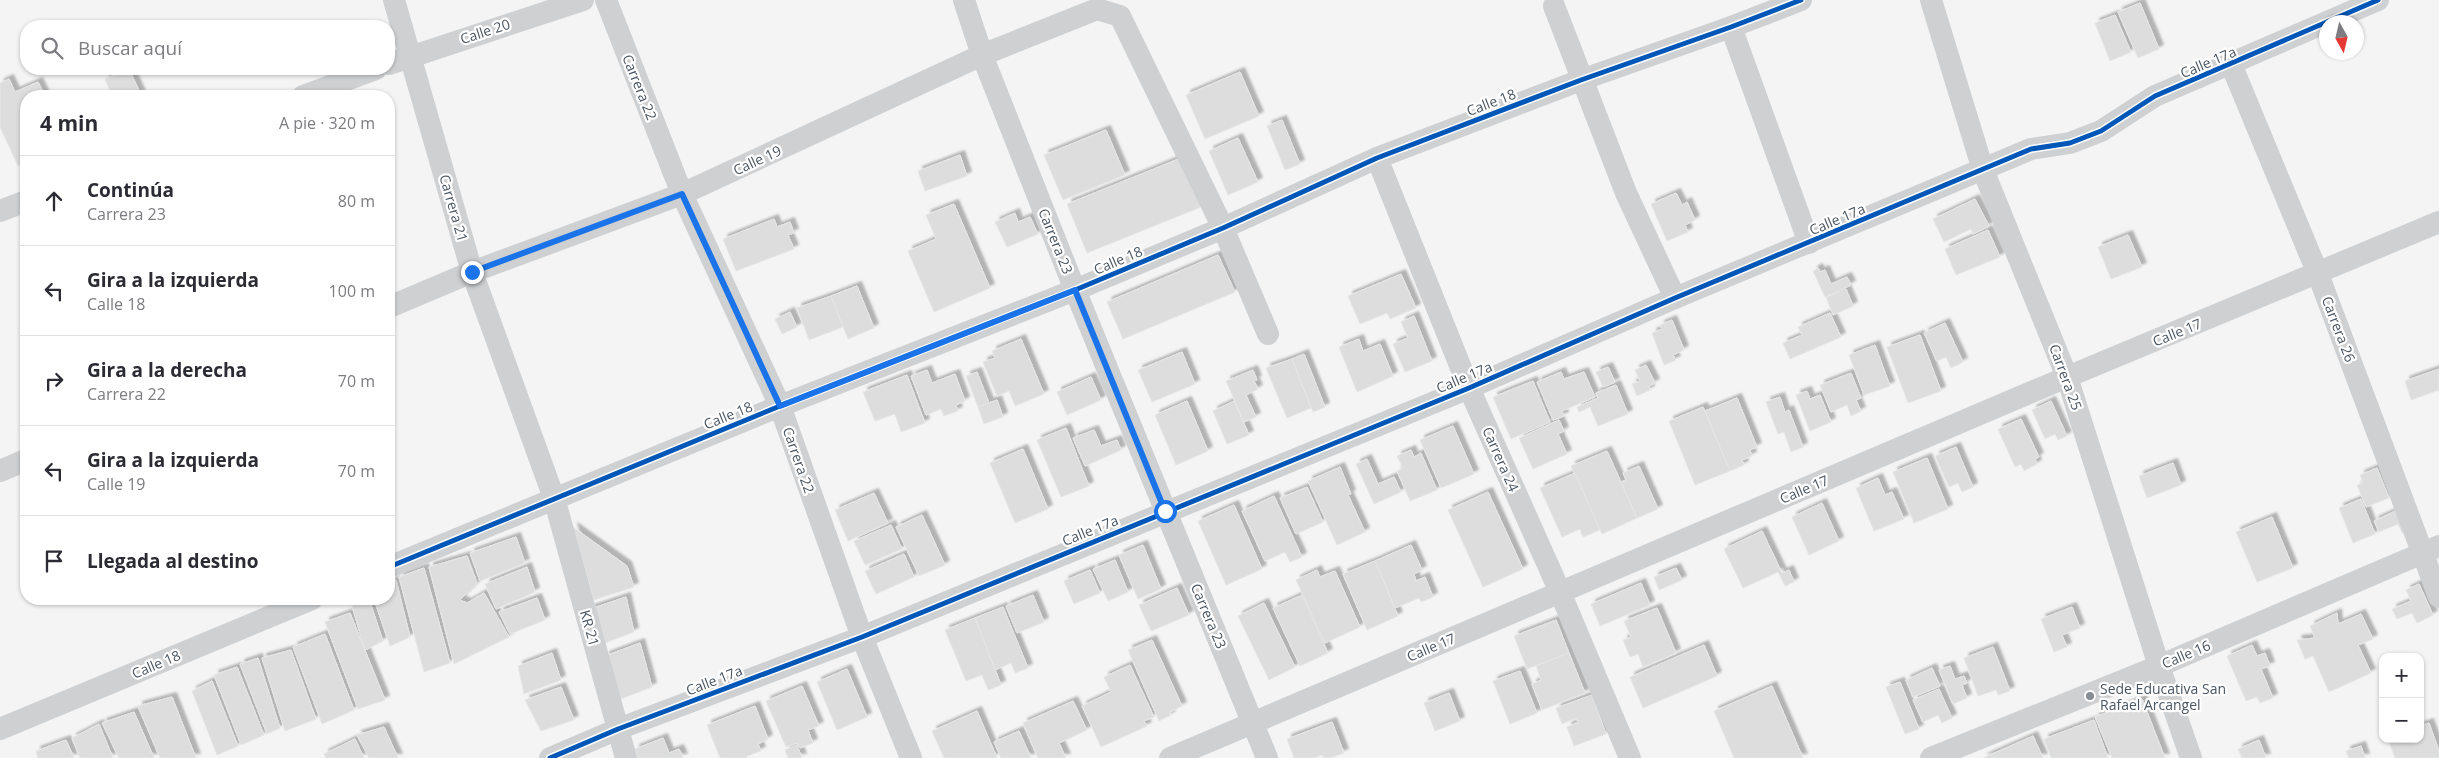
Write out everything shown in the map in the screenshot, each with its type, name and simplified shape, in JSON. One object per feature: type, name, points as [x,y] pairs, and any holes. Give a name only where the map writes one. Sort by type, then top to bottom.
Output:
[{"type":"street","name":"Carrera 21","points":[[394,0],[472,272],[554,498]]},
{"type":"street","name":"Calle 20","points":[[395,62],[582,0]]},
{"type":"street","name":"Carrera 22","points":[[606,0],[682,194],[780,406],[862,636],[911,758]]},
{"type":"street","name":"Carrera 23","points":[[964,0],[982,55],[1075,290],[1254,722],[1267,758]]},
{"type":"street","name":"Calle 18","points":[[395,564],[780,406],[1075,290],[1223,228],[1377,158],[1581,80],[1801,0]]},
{"type":"street","name":"Carrera 25","points":[[1931,0],[1983,170],[2067,377],[2159,666],[2191,758]]},
{"type":"street","name":"Calle 17a","points":[[550,758],[618,729],[862,636],[1469,388],[1675,298],[2031,149],[2070,143],[2101,131],[2155,96],[2378,0]]},
{"type":"street","points":[[1554,6],[1626,193],[1675,298]]},
{"type":"street","name":"Calle 19","points":[[395,304],[472,272],[682,194],[982,55],[1097,9],[1120,16],[1223,228]]},
{"type":"street","points":[[1731,27],[1809,243]]},
{"type":"street","name":"Carrera 26","points":[[2231,64],[2431,550],[2439,597]]},
{"type":"street","points":[[319,90],[360,75]]},
{"type":"street","name":"Carrera 24","points":[[1377,158],[1469,388],[1560,592],[1630,758]]},
{"type":"street","points":[[0,211],[20,203]]},
{"type":"street","name":"Calle 17","points":[[1170,758],[2067,377],[2439,222]]},
{"type":"street","points":[[1223,228],[1268,334]]},
{"type":"street","points":[[0,471],[20,463]]},
{"type":"street","name":"KR 21","points":[[554,498],[626,758]]},
{"type":"street","name":"Calle 16","points":[[1931,758],[2159,666],[2431,550]]},
{"type":"street","name":"Calle 18","points":[[0,729],[298,605]]},
{"type":"building","points":[[2140,3],[2159,49],[2138,58],[2118,12]]},
{"type":"building","points":[[2115,15],[2131,52],[2110,61],[2095,23]]},
{"type":"building","points":[[1240,72],[1259,116],[1205,139],[1186,95]]},
{"type":"building","points":[[115,75],[132,75],[139,90],[110,90],[105,79]]},
{"type":"building","points":[[9,79],[15,92],[38,82],[42,90],[20,90],[20,165],[18,166],[0,127],[0,83]]},
{"type":"building","points":[[1282,120],[1300,164],[1285,170],[1267,126]]},
{"type":"building","points":[[1106,130],[1125,175],[1063,200],[1044,155]]},
{"type":"building","points":[[1238,138],[1258,182],[1228,195],[1209,151]]},
{"type":"building","points":[[960,155],[967,176],[925,191],[918,171]]},
{"type":"building","points":[[1181,158],[1201,207],[1087,253],[1067,204]]},
{"type":"building","points":[[1676,193],[1682,205],[1687,202],[1695,220],[1685,225],[1688,232],[1667,241],[1651,204]]},
{"type":"building","points":[[1975,199],[1989,226],[1973,234],[1971,229],[1944,242],[1933,219]]},
{"type":"building","points":[[954,204],[990,288],[934,312],[908,251],[936,239],[926,215]]},
{"type":"building","points":[[1015,213],[1018,222],[1030,217],[1038,234],[1007,247],[995,222]]},
{"type":"building","points":[[774,219],[777,227],[790,222],[794,233],[788,235],[794,249],[736,271],[723,239]]},
{"type":"building","points":[[1988,230],[2000,257],[1956,275],[1945,249]]},
{"type":"building","points":[[2128,235],[2142,267],[2111,279],[2098,247]]},
{"type":"building","points":[[1218,255],[1235,292],[1123,339],[1107,302]]},
{"type":"building","points":[[1818,268],[1820,272],[1825,270],[1831,284],[1847,277],[1851,285],[1825,297],[1813,271]]},
{"type":"building","points":[[1401,274],[1416,308],[1390,319],[1387,313],[1360,324],[1348,296]]},
{"type":"building","points":[[857,286],[874,328],[848,339],[831,296]]},
{"type":"building","points":[[1846,289],[1853,306],[1833,315],[1826,297]]},
{"type":"building","points":[[831,296],[843,327],[809,340],[797,308]]},
{"type":"building","points":[[790,312],[797,327],[782,334],[775,319]]},
{"type":"building","points":[[1830,313],[1841,337],[1790,359],[1783,343],[1802,335],[1798,327]]},
{"type":"building","points":[[1414,316],[1432,361],[1405,372],[1393,344],[1408,338],[1401,322]]},
{"type":"building","points":[[1672,320],[1684,350],[1673,355],[1676,360],[1664,365],[1652,333],[1662,329],[1660,325]]},
{"type":"building","points":[[1945,323],[1963,362],[1951,368],[1946,357],[1937,361],[1924,333]]},
{"type":"building","points":[[1920,335],[1941,391],[1908,403],[1887,347]]},
{"type":"building","points":[[1021,339],[1044,394],[1015,406],[1009,391],[997,396],[983,362],[995,358],[992,351]]},
{"type":"building","points":[[1359,339],[1363,351],[1380,344],[1393,376],[1357,392],[1339,347]]},
{"type":"building","points":[[1875,345],[1890,386],[1864,395],[1849,355]]},
{"type":"building","points":[[1182,352],[1195,384],[1152,402],[1138,370]]},
{"type":"building","points":[[1304,354],[1325,407],[1313,412],[1292,359]]},
{"type":"building","points":[[1292,359],[1311,408],[1287,418],[1266,368]]},
{"type":"building","points":[[1646,365],[1655,383],[1649,386],[1650,390],[1637,396],[1632,384],[1640,381],[1635,370]]},
{"type":"building","points":[[1608,367],[1615,382],[1603,387],[1596,372]]},
{"type":"building","points":[[2439,369],[2439,390],[2411,400],[2405,381]]},
{"type":"building","points":[[927,370],[932,383],[955,374],[965,401],[956,405],[958,411],[944,416],[941,409],[926,415],[911,376]]},
{"type":"building","points":[[1253,370],[1257,380],[1254,381],[1258,389],[1246,395],[1256,417],[1244,422],[1226,381]]},
{"type":"building","points":[[977,372],[989,403],[978,407],[966,376]]},
{"type":"building","points":[[1561,372],[1564,379],[1584,372],[1595,397],[1562,411],[1564,416],[1553,420],[1537,382]]},
{"type":"building","points":[[1851,373],[1861,398],[1856,400],[1861,411],[1851,416],[1847,405],[1831,412],[1820,385]]},
{"type":"building","points":[[907,375],[925,423],[901,432],[895,414],[875,421],[863,392]]},
{"type":"building","points":[[1091,377],[1101,400],[1067,415],[1057,392]]},
{"type":"building","points":[[1533,381],[1550,422],[1511,439],[1493,397]]},
{"type":"building","points":[[1616,385],[1628,414],[1598,426],[1590,407],[1579,412],[1577,407],[1598,398],[1596,393]]},
{"type":"building","points":[[1807,391],[1810,399],[1820,395],[1831,422],[1810,431],[1796,395]]},
{"type":"building","points":[[1780,397],[1785,412],[1789,410],[1803,447],[1791,452],[1784,432],[1778,434],[1766,402]]},
{"type":"building","points":[[1737,398],[1757,447],[1750,450],[1752,456],[1742,460],[1744,465],[1730,471],[1705,411]]},
{"type":"building","points":[[997,400],[1003,417],[984,424],[978,407]]},
{"type":"building","points":[[1187,401],[1208,451],[1176,465],[1155,415]]},
{"type":"building","points":[[1234,401],[1249,435],[1227,444],[1213,411]]},
{"type":"building","points":[[2051,401],[2067,436],[2058,440],[2055,434],[2045,439],[2032,410]]},
{"type":"building","points":[[1703,407],[1730,471],[1695,485],[1669,421]]},
{"type":"building","points":[[2021,419],[2039,457],[2035,459],[2037,464],[2024,471],[2021,464],[2015,467],[1998,429]]},
{"type":"building","points":[[1559,420],[1564,431],[1558,434],[1567,454],[1533,469],[1519,438]]},
{"type":"building","points":[[1453,426],[1474,474],[1441,488],[1420,440]]},
{"type":"building","points":[[1066,428],[1089,486],[1061,497],[1037,440]]},
{"type":"building","points":[[1094,430],[1101,446],[1117,440],[1121,450],[1085,466],[1073,438]]},
{"type":"building","points":[[1956,447],[1973,487],[1962,492],[1958,483],[1949,487],[1935,456]]},
{"type":"building","points":[[1023,449],[1048,509],[1015,523],[990,463]]},
{"type":"building","points":[[1411,450],[1414,457],[1421,453],[1437,490],[1410,501],[1397,471],[1403,468],[1397,456]]},
{"type":"building","points":[[1607,451],[1637,518],[1602,534],[1571,466]]},
{"type":"building","points":[[1927,458],[1948,509],[1914,523],[1893,472]]},
{"type":"building","points":[[1367,459],[1378,484],[1394,477],[1401,492],[1374,504],[1356,464]]},
{"type":"building","points":[[2173,463],[2181,485],[2147,498],[2139,476]]},
{"type":"building","points":[[1639,466],[1658,509],[1637,518],[1621,482],[1626,480],[1623,473]]},
{"type":"building","points":[[1340,467],[1351,494],[1348,495],[1365,532],[1337,545],[1308,481]]},
{"type":"building","points":[[2377,468],[2389,498],[2366,507],[2357,485],[2363,483],[2360,475]]},
{"type":"building","points":[[1575,473],[1600,530],[1583,537],[1580,529],[1562,537],[1540,488]]},
{"type":"building","points":[[1878,478],[1885,495],[1892,492],[1904,519],[1874,531],[1856,488]]},
{"type":"building","points":[[1307,487],[1323,522],[1296,534],[1280,498]]},
{"type":"building","points":[[1488,492],[1523,569],[1483,587],[1448,510]]},
{"type":"building","points":[[874,493],[888,523],[848,541],[835,510]]},
{"type":"building","points":[[1274,496],[1302,557],[1290,562],[1285,552],[1265,561],[1242,511]]},
{"type":"building","points":[[2361,499],[2375,534],[2353,543],[2339,508]]},
{"type":"building","points":[[1822,503],[1839,541],[1809,555],[1792,517]]},
{"type":"building","points":[[1234,505],[1262,569],[1226,585],[1198,521]]},
{"type":"building","points":[[2402,508],[2412,529],[2402,533],[2398,524],[2379,532],[2374,521]]},
{"type":"building","points":[[922,515],[945,565],[919,576],[896,527]]},
{"type":"building","points":[[2272,517],[2293,568],[2257,582],[2236,532]]},
{"type":"building","points":[[891,525],[902,549],[865,565],[854,541]]},
{"type":"building","points":[[573,527],[627,566],[634,587],[594,600]]},
{"type":"building","points":[[1762,531],[1782,573],[1789,570],[1794,582],[1785,586],[1778,572],[1743,588],[1724,549]]},
{"type":"building","points":[[516,537],[525,563],[480,581],[470,553]]},
{"type":"building","points":[[1143,545],[1161,589],[1138,599],[1119,555]]},
{"type":"building","points":[[1411,545],[1422,570],[1414,574],[1416,581],[1425,577],[1433,597],[1421,602],[1419,598],[1395,608],[1375,561]]},
{"type":"building","points":[[904,554],[914,577],[876,594],[865,571]]},
{"type":"building","points":[[467,556],[477,583],[460,600],[467,603],[484,593],[509,637],[454,664],[429,567]]},
{"type":"building","points":[[1115,560],[1128,592],[1108,601],[1093,569]]},
{"type":"building","points":[[1375,561],[1398,616],[1367,630],[1343,574]]},
{"type":"building","points":[[527,567],[535,592],[496,609],[485,584]]},
{"type":"building","points":[[424,568],[450,663],[424,672],[399,577]]},
{"type":"building","points":[[1676,568],[1682,580],[1659,590],[1654,577]]},
{"type":"building","points":[[1090,570],[1100,593],[1074,604],[1064,581]]},
{"type":"building","points":[[1317,570],[1320,577],[1335,571],[1360,627],[1325,643],[1296,580]]},
{"type":"building","points":[[395,581],[410,637],[390,646],[376,605],[395,605]]},
{"type":"building","points":[[1641,583],[1650,605],[1600,626],[1591,604]]},
{"type":"building","points":[[2419,584],[2433,615],[2417,623],[2412,613],[2397,619],[2392,609],[2411,601],[2406,590]]},
{"type":"building","points":[[1177,588],[1189,615],[1151,631],[1139,605]]},
{"type":"building","points":[[1033,595],[1044,622],[1017,633],[1006,606]]},
{"type":"building","points":[[1302,595],[1328,653],[1300,666],[1273,608]]},
{"type":"building","points":[[626,597],[634,632],[605,643],[590,609]]},
{"type":"building","points":[[537,598],[545,620],[510,634],[499,612]]},
{"type":"building","points":[[1264,603],[1295,667],[1269,680],[1238,616]]},
{"type":"building","points":[[371,605],[383,641],[365,650],[352,606]]},
{"type":"building","points":[[1003,607],[1028,668],[1015,673],[1011,663],[995,670],[975,618]]},
{"type":"building","points":[[2072,607],[2080,628],[2062,635],[2067,647],[2054,652],[2041,619]]},
{"type":"building","points":[[1657,608],[1676,653],[1643,667],[1638,654],[1630,657],[1623,640],[1631,637],[1624,621]]},
{"type":"building","points":[[350,613],[385,700],[358,709],[325,622]]},
{"type":"building","points":[[2337,613],[2338,624],[2361,614],[2373,639],[2358,645],[2371,673],[2329,692],[2313,656],[2305,659],[2297,640],[2315,638],[2310,626]]},
{"type":"building","points":[[975,618],[1001,685],[988,690],[982,675],[966,681],[945,630]]},
{"type":"building","points":[[1556,620],[1569,653],[1527,669],[1514,636]]},
{"type":"building","points":[[325,634],[354,710],[322,724],[293,647]]},
{"type":"building","points":[[1152,640],[1182,706],[1170,712],[1171,715],[1159,721],[1128,650]]},
{"type":"building","points":[[640,643],[652,687],[618,700],[605,656]]},
{"type":"building","points":[[1704,645],[1717,676],[1643,708],[1630,677]]},
{"type":"building","points":[[2252,645],[2257,656],[2265,653],[2270,666],[2261,669],[2273,698],[2260,703],[2257,697],[2246,701],[2227,656]]},
{"type":"building","points":[[1993,647],[2010,691],[1998,695],[1996,690],[1978,696],[1964,658]]},
{"type":"building","points":[[291,650],[316,719],[285,731],[262,658]]},
{"type":"building","points":[[552,653],[561,680],[524,694],[518,666]]},
{"type":"building","points":[[1569,653],[1585,693],[1542,710],[1532,684],[1541,680],[1536,666]]},
{"type":"building","points":[[258,658],[280,728],[267,734],[240,664]]},
{"type":"building","points":[[1130,665],[1154,717],[1144,721],[1147,726],[1101,747],[1082,706],[1111,692],[1104,677]]},
{"type":"building","points":[[1950,666],[1955,679],[1964,676],[1967,683],[1962,685],[1967,698],[1953,704],[1939,670]]},
{"type":"building","points":[[237,667],[264,735],[241,745],[214,675]]},
{"type":"building","points":[[1932,668],[1940,686],[1913,697],[1906,680]]},
{"type":"building","points":[[847,669],[867,717],[837,730],[817,682]]},
{"type":"building","points":[[1520,671],[1537,713],[1510,724],[1493,681]]},
{"type":"building","points":[[212,681],[238,746],[217,755],[192,691]]},
{"type":"building","points":[[1900,682],[1919,729],[1905,734],[1886,687]]},
{"type":"building","points":[[802,686],[819,726],[808,730],[813,743],[800,748],[797,743],[786,747],[766,701]]},
{"type":"building","points":[[1772,686],[1803,758],[1734,758],[1714,711]]},
{"type":"building","points":[[561,687],[574,720],[541,731],[525,700]]},
{"type":"building","points":[[1939,689],[1952,718],[1942,723],[1938,715],[1923,722],[1913,700]]},
{"type":"building","points":[[1449,693],[1460,721],[1435,731],[1424,703]]},
{"type":"building","points":[[1592,695],[1606,734],[1574,746],[1567,727],[1578,722],[1576,718],[1562,724],[1556,708]]},
{"type":"building","points":[[172,697],[196,758],[160,758],[138,706]]},
{"type":"building","points":[[2142,699],[2165,758],[2112,758],[2095,717]]},
{"type":"building","points":[[1073,701],[1087,730],[1059,743],[1066,758],[1038,758],[1023,723]]},
{"type":"building","points":[[755,706],[768,739],[758,744],[761,751],[747,756],[747,758],[720,758],[707,725]]},
{"type":"building","points":[[977,711],[997,758],[944,758],[932,731]]},
{"type":"building","points":[[134,712],[154,758],[119,758],[102,723]]},
{"type":"building","points":[[2094,720],[2108,758],[2051,758],[2044,739]]},
{"type":"building","points":[[1332,722],[1344,753],[1330,758],[1324,758],[1322,755],[1314,758],[1294,758],[1287,739]]},
{"type":"building","points":[[2429,723],[2439,751],[2439,758],[2395,758],[2389,743],[2424,743],[2424,725]]},
{"type":"building","points":[[99,724],[113,758],[80,758],[72,738]]},
{"type":"building","points":[[384,727],[398,758],[369,758],[357,735]]},
{"type":"building","points":[[1019,731],[1031,758],[1001,758],[994,742]]},
{"type":"building","points":[[2033,736],[2043,758],[1983,758]]},
{"type":"building","points":[[663,738],[669,753],[679,749],[683,758],[638,758],[635,749]]},
{"type":"building","points":[[355,739],[364,758],[326,758],[324,754]]},
{"type":"building","points":[[66,740],[74,758],[38,758],[36,751]]},
{"type":"building","points":[[2259,740],[2266,758],[2242,758],[2238,749]]},
{"type":"building","points":[[797,745],[802,758],[788,758],[785,750]]},
{"type":"building","points":[[2361,746],[2365,758],[2349,758],[2346,751]]},
{"type":"cycle path","points":[[395,565],[780,406],[1075,290],[1223,228],[1377,158],[1581,80],[1801,0]]},
{"type":"cycle path","points":[[550,758],[618,729],[862,637],[1469,388],[1675,298],[2031,149],[2070,143],[2101,131],[2155,96],[2378,0]]},
{"type":"place","name":"Sede Educativa San Rafael Arcangel","points":[[2090,696]]},
{"type":"route","points":[[472,272],[682,194],[780,406],[1075,290],[1165,511]]}]
